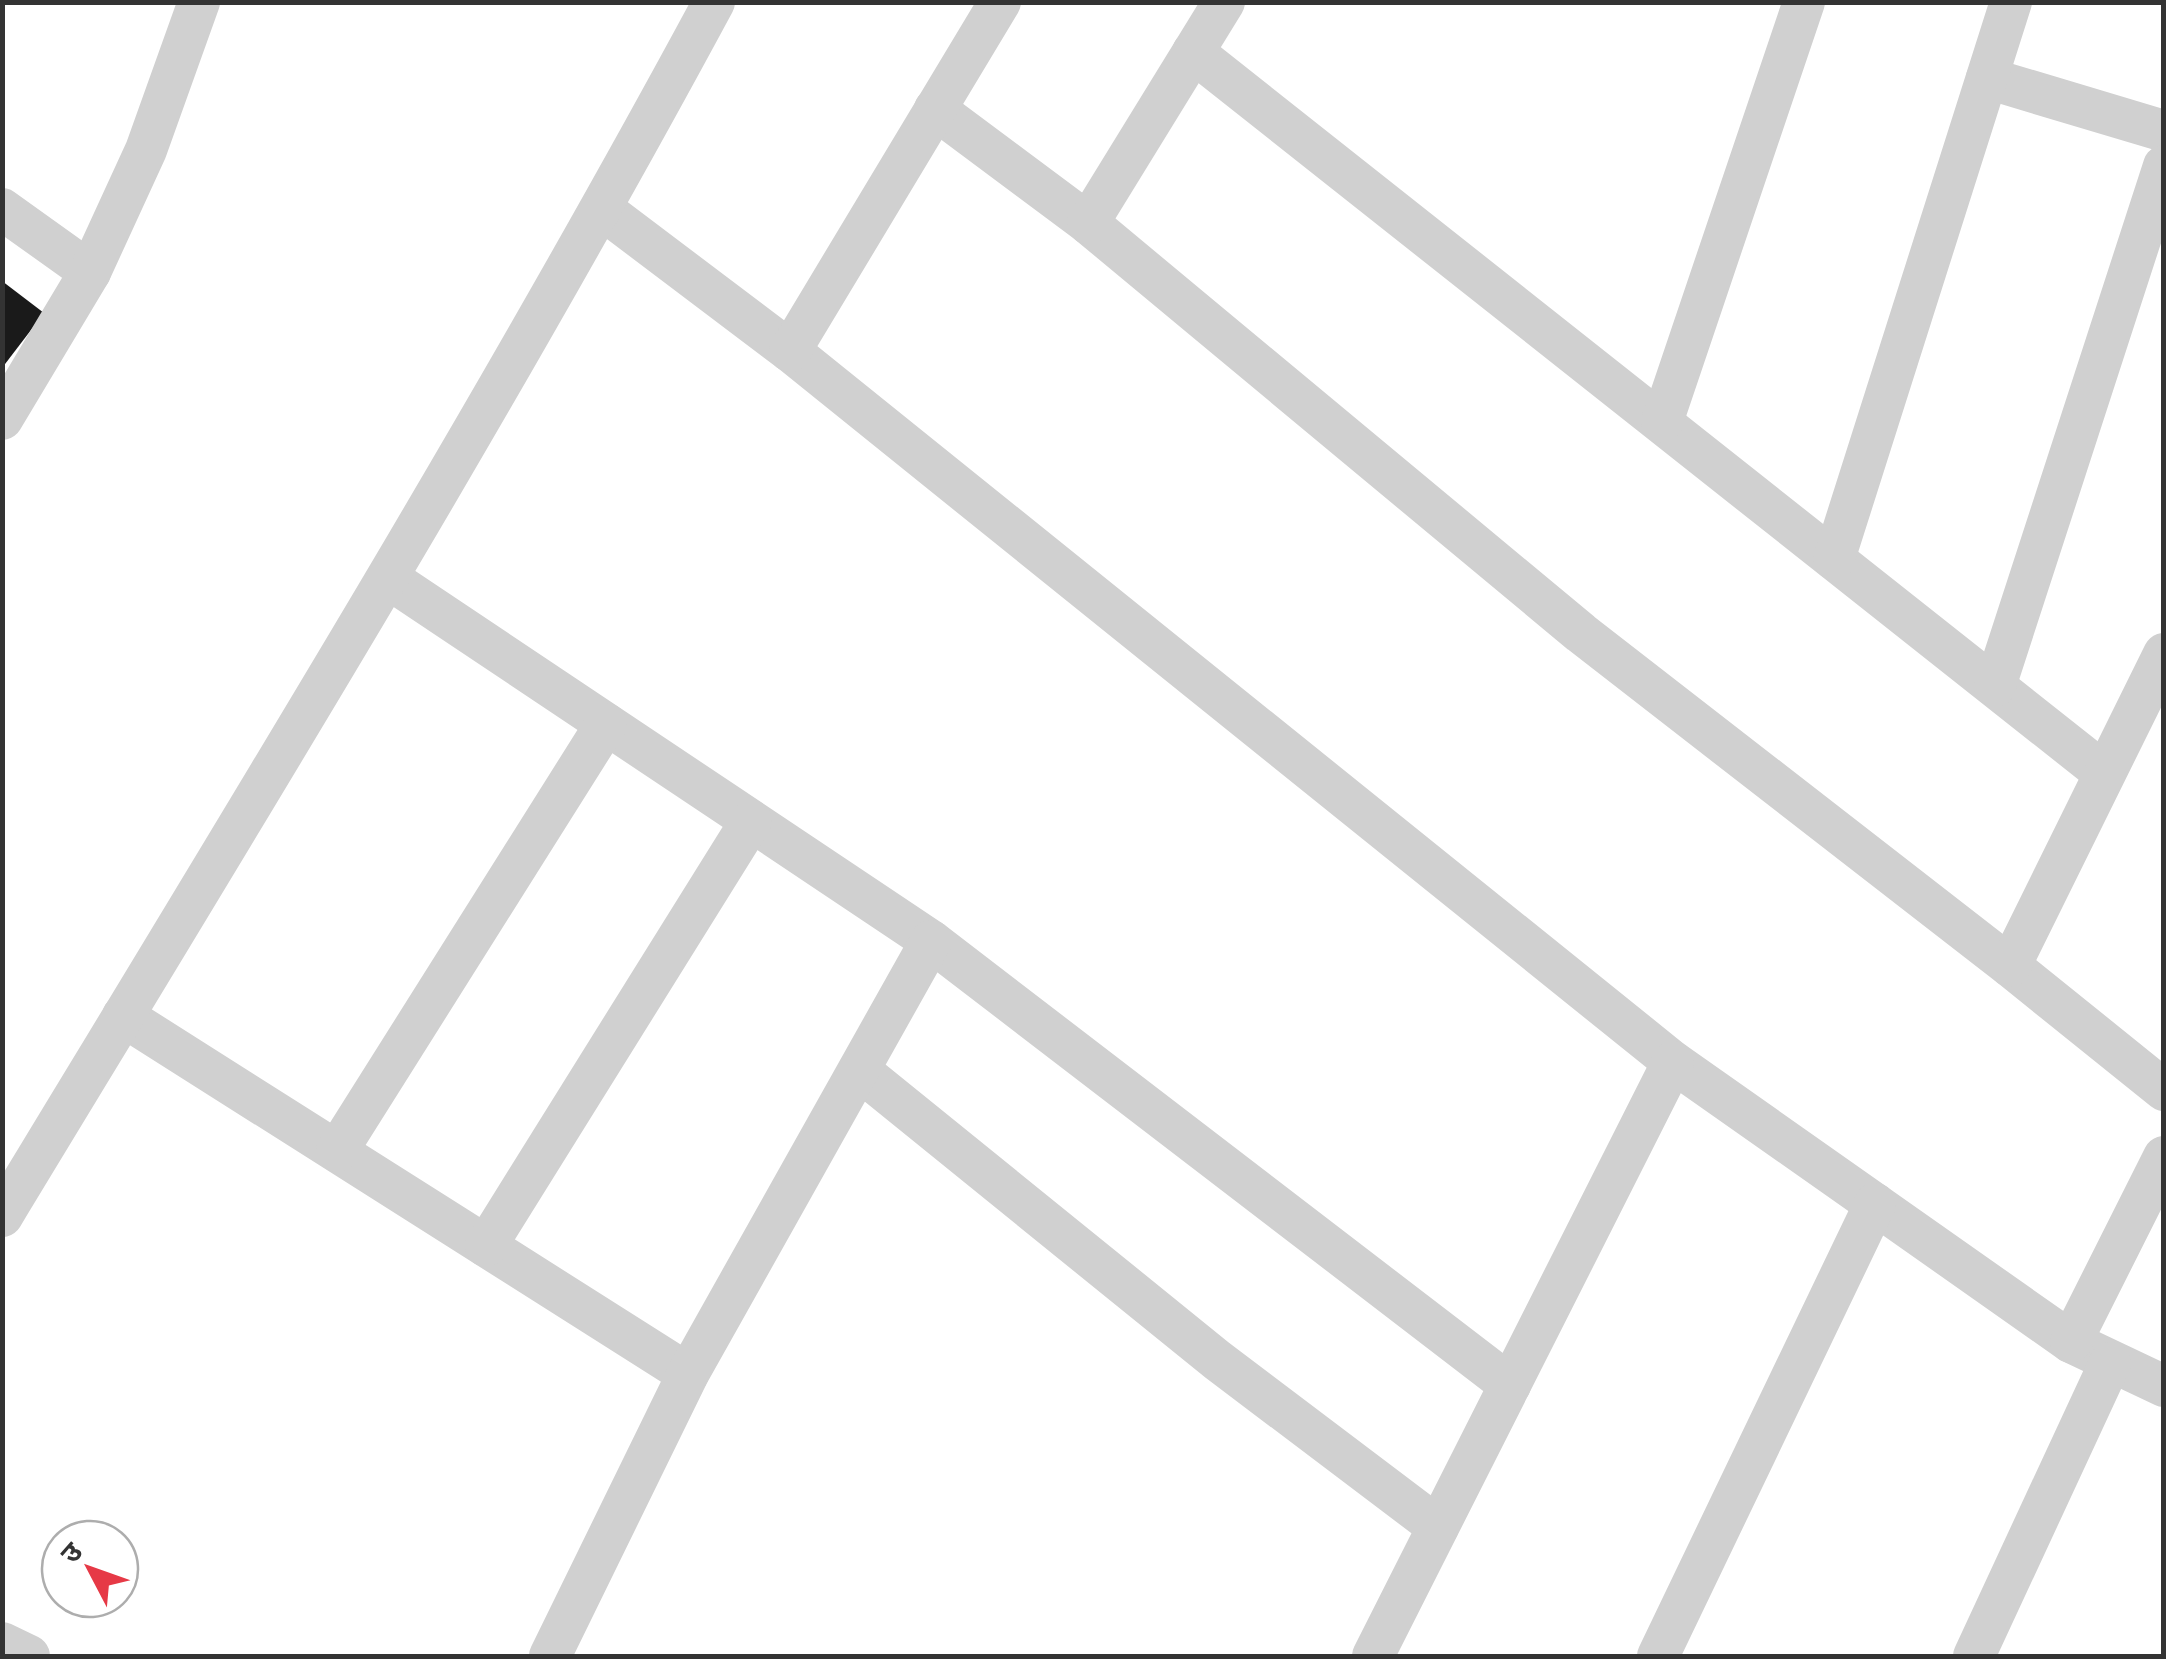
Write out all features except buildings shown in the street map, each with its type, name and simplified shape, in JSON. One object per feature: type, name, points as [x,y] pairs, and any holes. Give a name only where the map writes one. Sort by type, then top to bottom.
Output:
[{"type":"lane","points":[[2,420],[90,272],[146,150],[199,2]]},
{"type":"lane","points":[[2,1216],[388,578],[602,210],[714,2]]},
{"type":"lane","points":[[790,351],[1000,2]]},
{"type":"lane","points":[[1088,223],[1224,2]]},
{"type":"lane","points":[[1662,422],[1804,2]]},
{"type":"lane","points":[[1834,558],[2011,2]]},
{"type":"lane","points":[[1193,52],[2104,773]]},
{"type":"lane","points":[[1988,78],[2164,131]]},
{"type":"lane","points":[[935,109],[1088,223],[1580,633],[2164,1090]]},
{"type":"lane","points":[[1995,686],[2164,166]]},
{"type":"lane","points":[[2,209],[90,272]]},
{"type":"lane","points":[[602,210],[790,351],[1673,1062],[2071,1342],[2146,1367],[1974,1656]]},
{"type":"lane","points":[[388,578],[930,941],[1510,1385]]},
{"type":"lane","points":[[2010,966],[2164,654]]},
{"type":"lane","points":[[337,1151],[606,724]]},
{"type":"lane","points":[[486,1246],[751,821]]},
{"type":"lane","points":[[550,1656],[688,1374],[930,941]]},
{"type":"lane","points":[[123,1016],[688,1374]]},
{"type":"lane","points":[[1373,1656],[1673,1062]]},
{"type":"lane","points":[[859,1070],[1216,1360],[1438,1527]]},
{"type":"lane","points":[[2071,1342],[2164,1157]]},
{"type":"lane","points":[[1658,1656],[1875,1204]]},
{"type":"lane","points":[[2,1643],[29,1656]]}]
